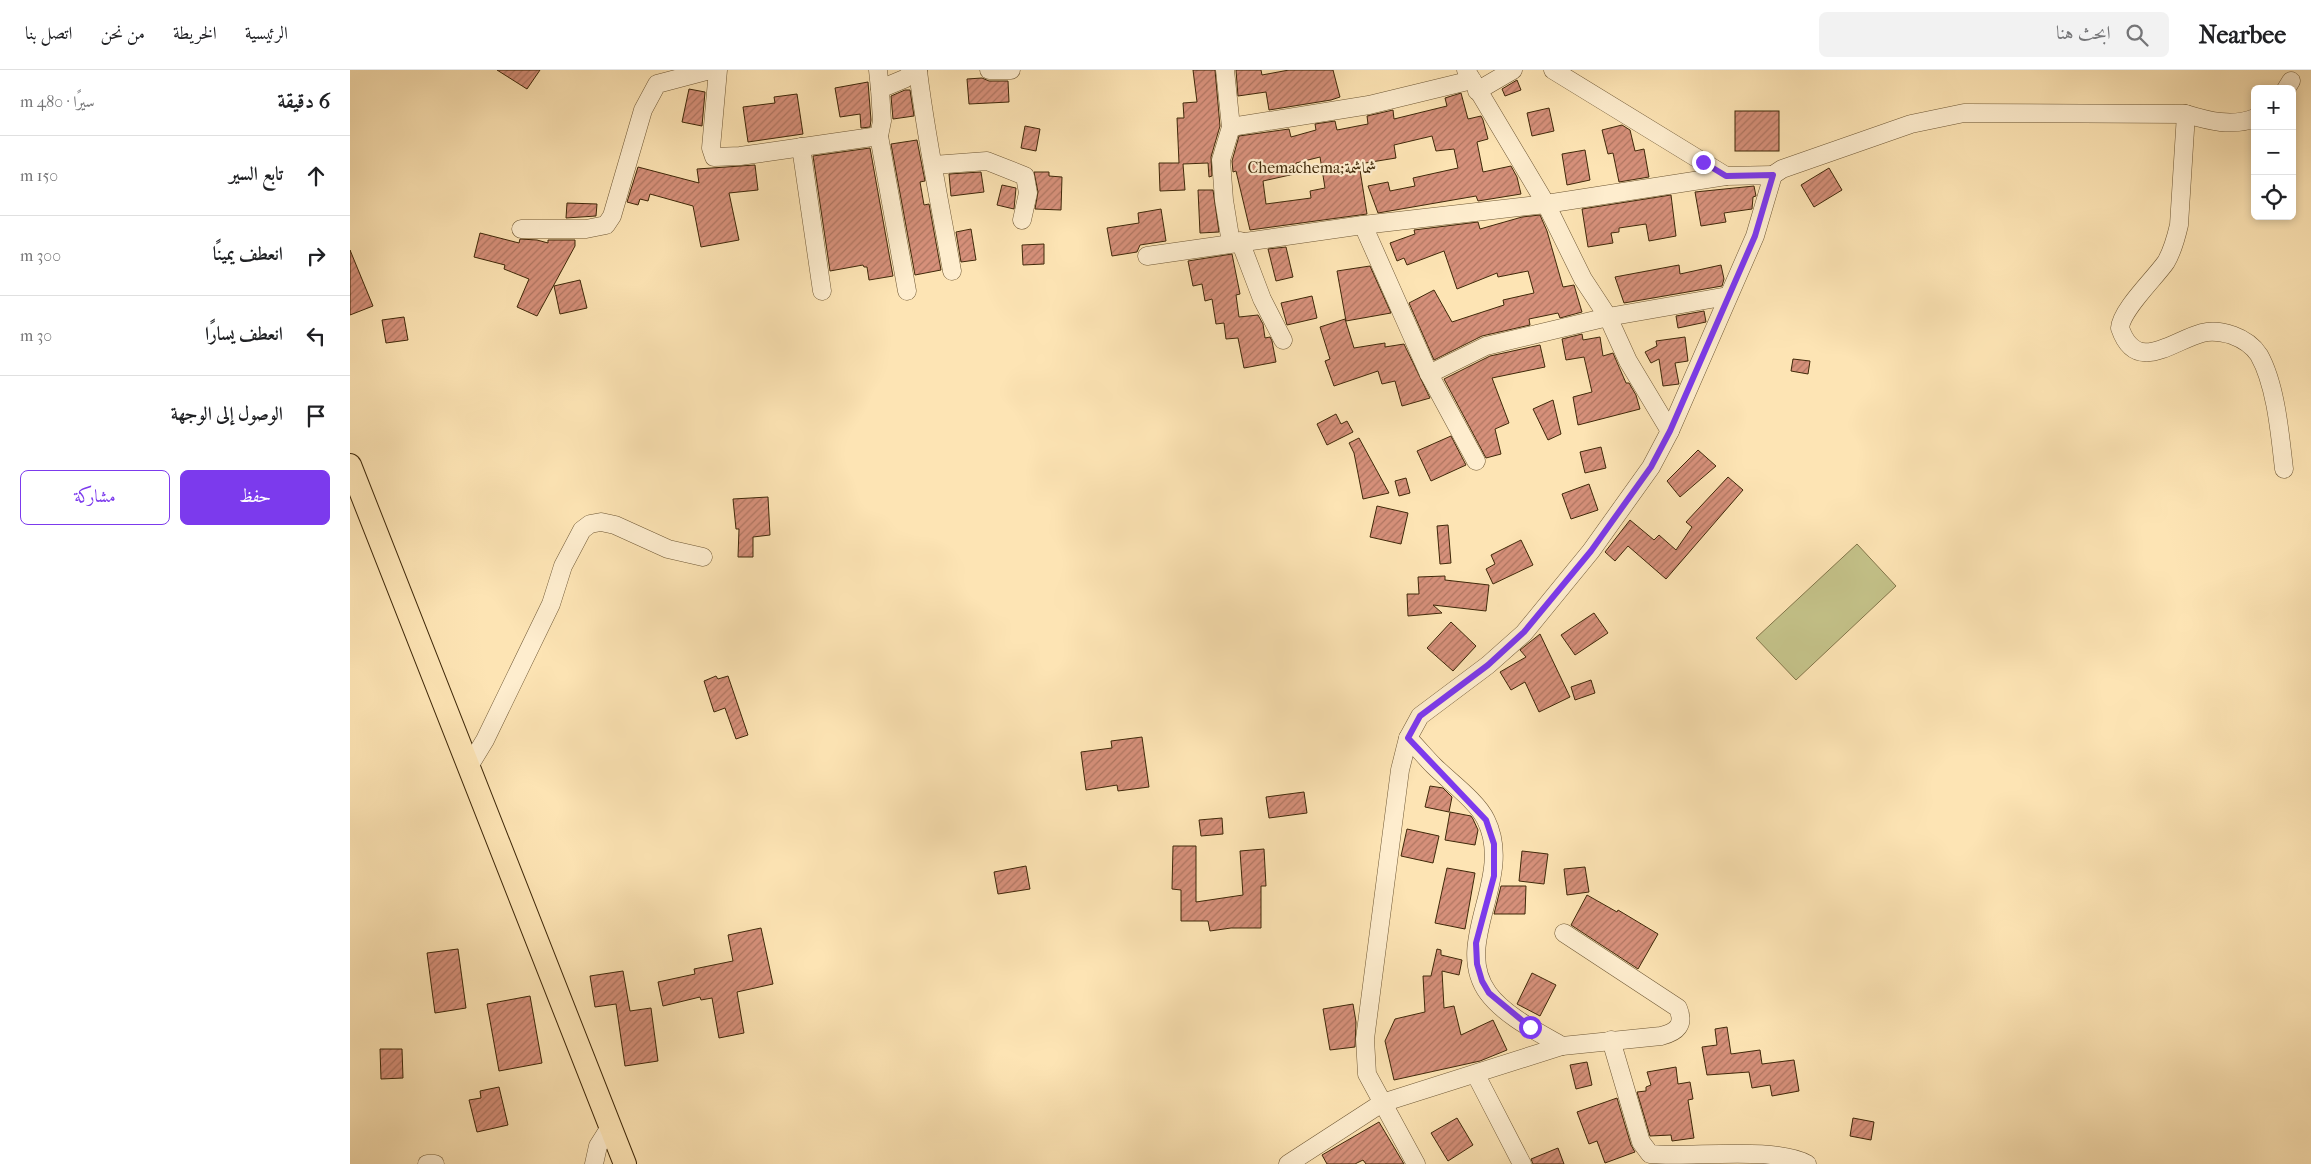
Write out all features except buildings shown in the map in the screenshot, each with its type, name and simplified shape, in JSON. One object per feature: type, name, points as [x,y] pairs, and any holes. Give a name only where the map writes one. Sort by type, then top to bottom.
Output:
[{"type":"main road","points":[[350,464],[625,1164]]},
{"type":"street","points":[[521,229],[586,229],[606,225],[612,216],[643,110],[657,84],[710,70]]},
{"type":"street","points":[[718,70],[711,148],[714,157],[740,156],[879,136]]},
{"type":"street","points":[[878,70],[882,122],[879,136],[906,291]]},
{"type":"street","points":[[880,89],[918,70],[927,142],[933,164],[952,271]]},
{"type":"street","points":[[989,70],[1011,70]]},
{"type":"street","points":[[1225,70],[1231,127],[1221,160],[1224,200],[1235,242],[1283,340]]},
{"type":"street","points":[[1231,127],[1369,105],[1513,70]]},
{"type":"street","points":[[1553,70],[1726,176]]},
{"type":"street","points":[[1472,80],[1546,204],[1583,279],[1608,317],[1628,361],[1670,431]]},
{"type":"street","points":[[1147,256],[1363,225],[1546,204],[1726,176],[1773,175],[1782,169],[1911,124],[1964,113],[2186,114],[2208,120],[2241,123],[2251,119]]},
{"type":"street","points":[[2186,114],[2179,225],[2175,244],[2167,261],[2126,312],[2120,328],[2126,342],[2141,352],[2154,352],[2209,332],[2221,332],[2250,344],[2265,367],[2278,423],[2284,469]]},
{"type":"street","points":[[801,147],[822,291]]},
{"type":"street","points":[[933,164],[987,161],[1025,176],[1028,193],[1022,220]]},
{"type":"street","points":[[1416,1164],[1367,1074],[1365,1038],[1400,770],[1408,738],[1420,716],[1488,665],[1524,632],[1591,551],[1651,467],[1670,431],[1755,236],[1773,175]]},
{"type":"street","points":[[1363,225],[1393,297],[1429,374],[1476,461]]},
{"type":"street","points":[[1429,374],[1486,346],[1608,317],[1728,296]]},
{"type":"street","points":[[468,768],[485,740],[551,604],[563,566],[582,530],[590,524],[601,522],[616,525],[668,549],[703,557]]},
{"type":"street","points":[[1408,738],[1486,820],[1494,844],[1494,876],[1476,943],[1477,964],[1482,981],[1489,993],[1501,1006],[1562,1046]]},
{"type":"street","points":[[1288,1164],[1310,1158],[1382,1103],[1476,1075],[1562,1046],[1673,1033],[1680,1026],[1682,1018],[1678,1008],[1564,933]]},
{"type":"street","points":[[1611,1040],[1641,1142],[1650,1154],[1699,1153],[1773,1156],[1807,1164]]},
{"type":"street","points":[[1476,1075],[1522,1164]]},
{"type":"street","points":[[594,1164],[598,1146],[610,1127]]},
{"type":"street","points":[[427,1164],[435,1164]]},
{"type":"shaded area","points":[[1857,544],[1896,586],[1796,680],[1756,638]]},
{"type":"district","name":"Chemachema;شماشمة","points":[[1312,167]]},
{"type":"route","points":[[1530,1027],[1501,1006],[1489,993],[1482,981],[1477,964],[1476,943],[1494,876],[1494,844],[1486,820],[1408,738],[1420,716],[1488,665],[1524,632],[1591,551],[1651,467],[1670,431],[1755,236],[1773,175],[1726,176],[1703,162]]}]
